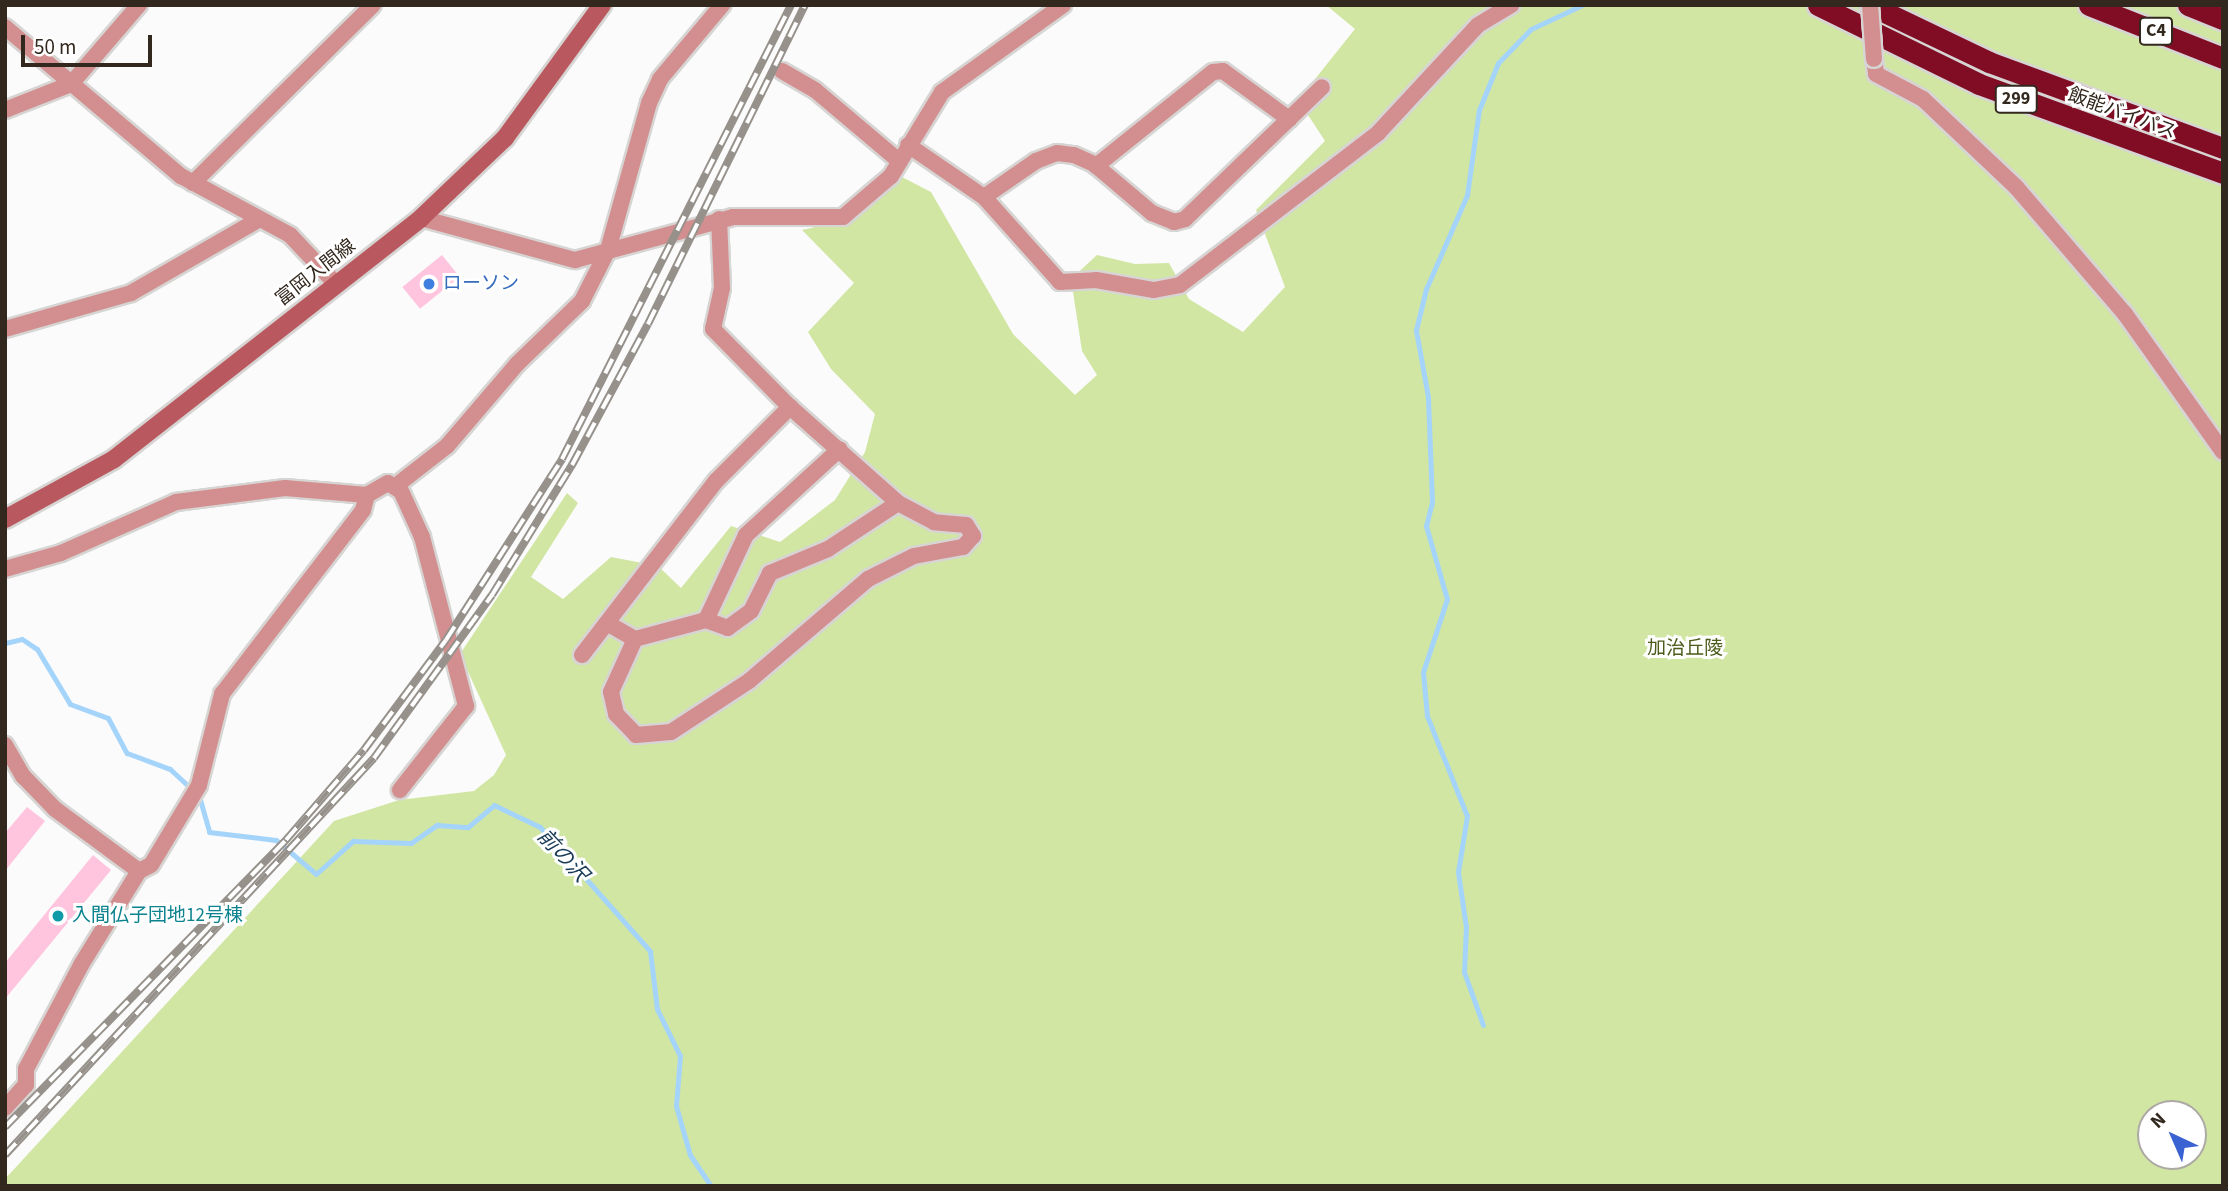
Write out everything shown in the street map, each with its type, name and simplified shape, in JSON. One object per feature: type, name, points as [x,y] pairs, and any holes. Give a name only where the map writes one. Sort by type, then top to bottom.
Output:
[{"type":"highway","name":"飯能バイパス","points":[[1818,5],[1979,84],[2223,173]]},
{"type":"highway","name":"飯能バイパス","points":[[1870,5],[1989,62],[2223,148]]},
{"type":"highway","name":"C4","points":[[2089,5],[2223,58]]},
{"type":"highway","name":"C4","points":[[2188,5],[2223,19]]},
{"type":"main road","name":"富岡入間線","points":[[5,519],[114,459],[421,218],[505,138],[602,5]]},
{"type":"street","points":[[5,110],[71,84],[139,5]]},
{"type":"street","points":[[192,183],[373,5]]},
{"type":"street","points":[[5,1108],[26,1085],[26,1069],[139,872],[151,865],[195,791],[222,694],[363,510],[367,495],[377,486],[397,485],[447,446],[517,364],[554,334],[582,301],[608,250],[649,103],[660,79],[722,5]]},
{"type":"street","points":[[421,218],[575,260],[719,219],[766,214],[843,217],[891,176],[942,92],[960,76],[1063,5]]},
{"type":"street","points":[[908,145],[984,197],[1060,282],[1096,280],[1154,290],[1180,285],[1378,133],[1478,24],[1511,5]]},
{"type":"street","points":[[1870,5],[1876,74],[1923,99],[2017,188],[2125,314],[2223,452]]},
{"type":"street","points":[[5,27],[192,183],[290,235],[335,284]]},
{"type":"street","points":[[782,71],[815,90],[899,161]]},
{"type":"street","points":[[1096,166],[1213,72],[1223,71],[1289,119]]},
{"type":"street","points":[[984,197],[1057,153],[1096,166],[1152,213],[1174,222],[1185,219],[1267,145],[1322,87]]},
{"type":"street","points":[[635,639],[611,692],[613,708],[636,735],[662,736],[749,681],[868,579],[914,556],[962,547],[973,536],[966,525],[934,522],[898,503],[790,407],[713,329],[722,288],[719,219]]},
{"type":"street","points":[[5,328],[131,293],[258,220]]},
{"type":"street","points":[[582,655],[716,481],[790,407]]},
{"type":"street","points":[[706,620],[746,535],[840,449]]},
{"type":"street","points":[[397,485],[422,537],[466,706],[400,790]]},
{"type":"street","points":[[5,569],[61,553],[176,502],[285,488],[367,495]]},
{"type":"street","points":[[607,623],[635,639],[706,620],[718,628],[739,621],[756,605],[770,573],[828,549],[898,503]]},
{"type":"street","points":[[5,745],[23,776],[55,809],[139,872]]},
{"type":"green space","name":"加治丘陵","points":[[1326,5],[2223,5],[2223,1186],[5,1186],[5,1179],[334,821],[399,800],[474,791],[494,775],[506,755],[460,654],[567,493],[578,503],[531,577],[563,599],[611,557],[658,566],[681,588],[731,526],[780,542],[835,500],[865,452],[875,414],[831,369],[808,332],[854,283],[802,230],[838,222],[900,176],[931,192],[1013,334],[1075,395],[1097,375],[1082,351],[1071,279],[1097,255],[1135,264],[1169,263],[1189,299],[1243,332],[1285,287],[1256,210],[1325,141],[1308,115],[1315,79],[1355,29]]},
{"type":"building","name":"ローソン","points":[[442,255],[460,277],[420,309],[402,287]]},
{"type":"building","points":[[27,807],[45,821],[5,871],[5,833]]},
{"type":"building","name":"入間仏子団地12号棟","points":[[93,855],[111,870],[5,999],[5,963]]},
{"type":"waterway","points":[[1483,1025],[1464,972],[1466,927],[1458,872],[1467,816],[1427,716],[1423,672],[1447,599],[1426,526],[1432,502],[1428,397],[1416,330],[1426,289],[1467,195],[1479,110],[1498,63],[1531,29],[1582,5]]},
{"type":"waterway","name":"前の沢","points":[[5,643],[22,639],[37,649],[70,704],[108,718],[127,753],[170,769],[199,796],[209,832],[276,840],[316,874],[353,841],[411,843],[437,825],[468,827],[494,805],[540,827],[650,951],[657,1009],[680,1056],[676,1106],[690,1155],[711,1186]]},
{"type":"railway","points":[[5,1127],[286,840],[364,750],[446,640],[562,459],[791,5]]},
{"type":"railway","points":[[5,1155],[374,758],[492,595],[572,465],[648,324],[805,5]]},
{"type":"place","name":"ローソン","points":[[429,284]]},
{"type":"place","name":"入間仏子団地12号棟","points":[[58,916]]}]
